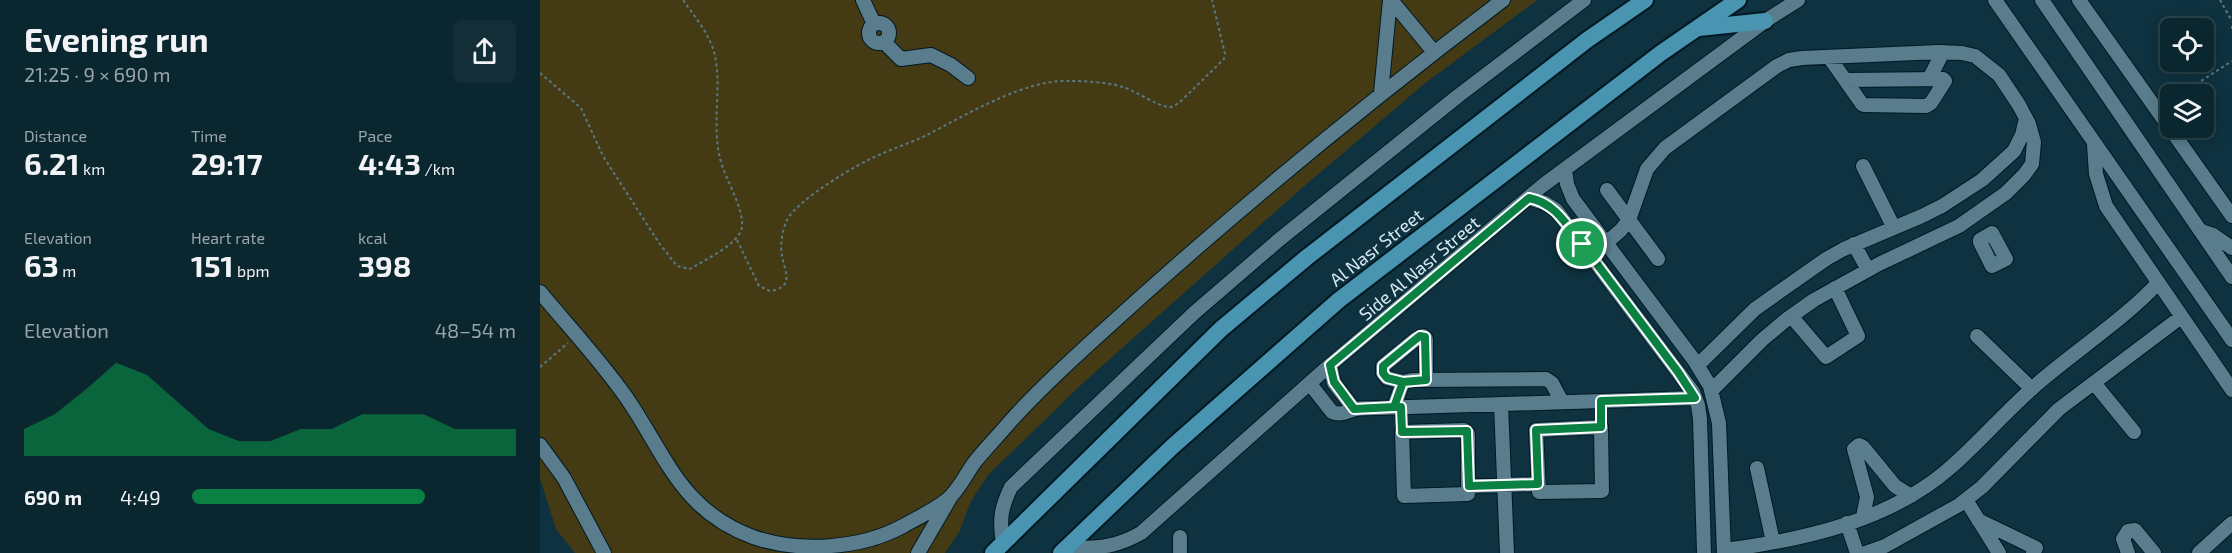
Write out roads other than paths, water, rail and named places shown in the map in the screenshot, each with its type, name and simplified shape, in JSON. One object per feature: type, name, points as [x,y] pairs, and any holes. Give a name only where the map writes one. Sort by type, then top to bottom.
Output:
[{"type":"main road","name":"Al Nasr Street","points":[[998,548],[1221,329],[1315,251],[1587,40],[1645,0]]},
{"type":"main road","name":"Al Nasr Street","points":[[1063,551],[1173,446],[1339,300],[1661,53],[1738,0]]},
{"type":"main road","points":[[1698,28],[1766,21]]},
{"type":"street","points":[[863,0],[874,24],[869,29],[871,40],[878,43],[885,42],[901,59],[932,55],[951,65],[968,78]]},
{"type":"street","points":[[1391,0],[1434,52]]},
{"type":"street","points":[[1381,93],[1391,0]]},
{"type":"street","points":[[918,553],[951,497],[976,461],[1012,420],[1099,335],[1381,93],[1503,0]]},
{"type":"street","points":[[998,548],[1002,504],[1011,487],[1194,313],[1280,239],[1584,0]]},
{"type":"street","name":"Side Al Nasr Street","points":[[1063,551],[1107,547],[1124,543],[1141,533],[1330,365],[1529,198],[1766,21],[1798,0]]},
{"type":"street","points":[[1995,0],[2232,340]]},
{"type":"street","points":[[2042,0],[2232,277]]},
{"type":"street","points":[[2079,0],[2232,216]]},
{"type":"street","points":[[1929,79],[1943,52]]},
{"type":"street","points":[[1606,243],[1629,220],[1647,169],[1665,148],[1777,66],[1789,60],[1962,53],[1975,56],[1999,75],[2026,118],[2034,142],[2032,164],[2024,176],[2006,193],[1973,217],[1928,242],[1868,270],[1791,316],[1762,340],[1712,390]]},
{"type":"street","points":[[1829,57],[1864,105],[1926,106],[1931,103],[1945,81],[1943,79],[1846,80]]},
{"type":"street","points":[[1698,365],[1755,309],[1826,259],[1854,244],[1932,211],[1982,180],[2014,151],[2022,135],[2026,118]]},
{"type":"street","points":[[2094,144],[2096,174],[2106,206],[2232,390]]},
{"type":"street","points":[[2014,151],[2020,149],[2027,152],[2031,156],[2032,164]]},
{"type":"street","points":[[1863,166],[1894,228]]},
{"type":"street","points":[[1565,169],[1567,184],[1573,199],[1698,365],[1712,390],[1719,423],[1724,551],[1773,542],[1846,524],[1911,496],[1950,468],[2032,389],[2141,301],[2158,283]]},
{"type":"street","points":[[1607,190],[1658,259]]},
{"type":"street","points":[[1529,198],[1545,203],[1556,210],[1695,398],[1700,419],[1704,553]]},
{"type":"street","points":[[1973,217],[1985,237]]},
{"type":"street","points":[[2201,231],[2213,235],[2232,248]]},
{"type":"street","points":[[1582,244],[1597,232]]},
{"type":"street","points":[[1854,244],[1868,270]]},
{"type":"street","points":[[1791,316],[1826,357],[1858,336],[1835,288]]},
{"type":"street","points":[[540,292],[605,369],[628,401],[684,491],[726,525],[775,543],[848,548],[886,534],[951,497]]},
{"type":"street","points":[[1865,553],[1885,546],[1931,523],[1966,500],[2059,410],[2181,317]]},
{"type":"street","points":[[1426,380],[1426,339],[1423,336],[1383,366],[1383,373],[1387,378],[1403,382],[1546,379],[1552,383],[1562,402]]},
{"type":"street","points":[[1977,336],[2032,389]]},
{"type":"street","points":[[1330,365],[1334,382],[1354,409]]},
{"type":"street","points":[[1402,432],[1467,431],[1468,494],[1404,496],[1402,432],[1398,407],[1403,382]]},
{"type":"street","points":[[2094,383],[2134,432]]},
{"type":"street","points":[[1310,384],[1332,412],[1344,414],[1354,409],[1695,398]]},
{"type":"street","points":[[1601,401],[1602,491],[1539,492],[1536,430],[1601,427]]},
{"type":"street","points":[[1501,404],[1507,553]]},
{"type":"street","points":[[540,445],[564,478],[604,553]]},
{"type":"street","points":[[1863,517],[1867,497],[1854,449],[1859,445],[1895,486],[1911,496]]},
{"type":"street","points":[[1757,468],[1773,542]]},
{"type":"street","points":[[1469,486],[1538,484]]},
{"type":"street","points":[[1966,500],[1999,553]]},
{"type":"street","points":[[1978,520],[2036,548],[2033,553]]},
{"type":"street","points":[[2199,553],[2232,523]]},
{"type":"street","points":[[1846,524],[1857,553]]},
{"type":"street","points":[[2128,553],[2123,540],[2128,531],[2135,530],[2154,553]]},
{"type":"street","points":[[1180,537],[1180,553]]}]
